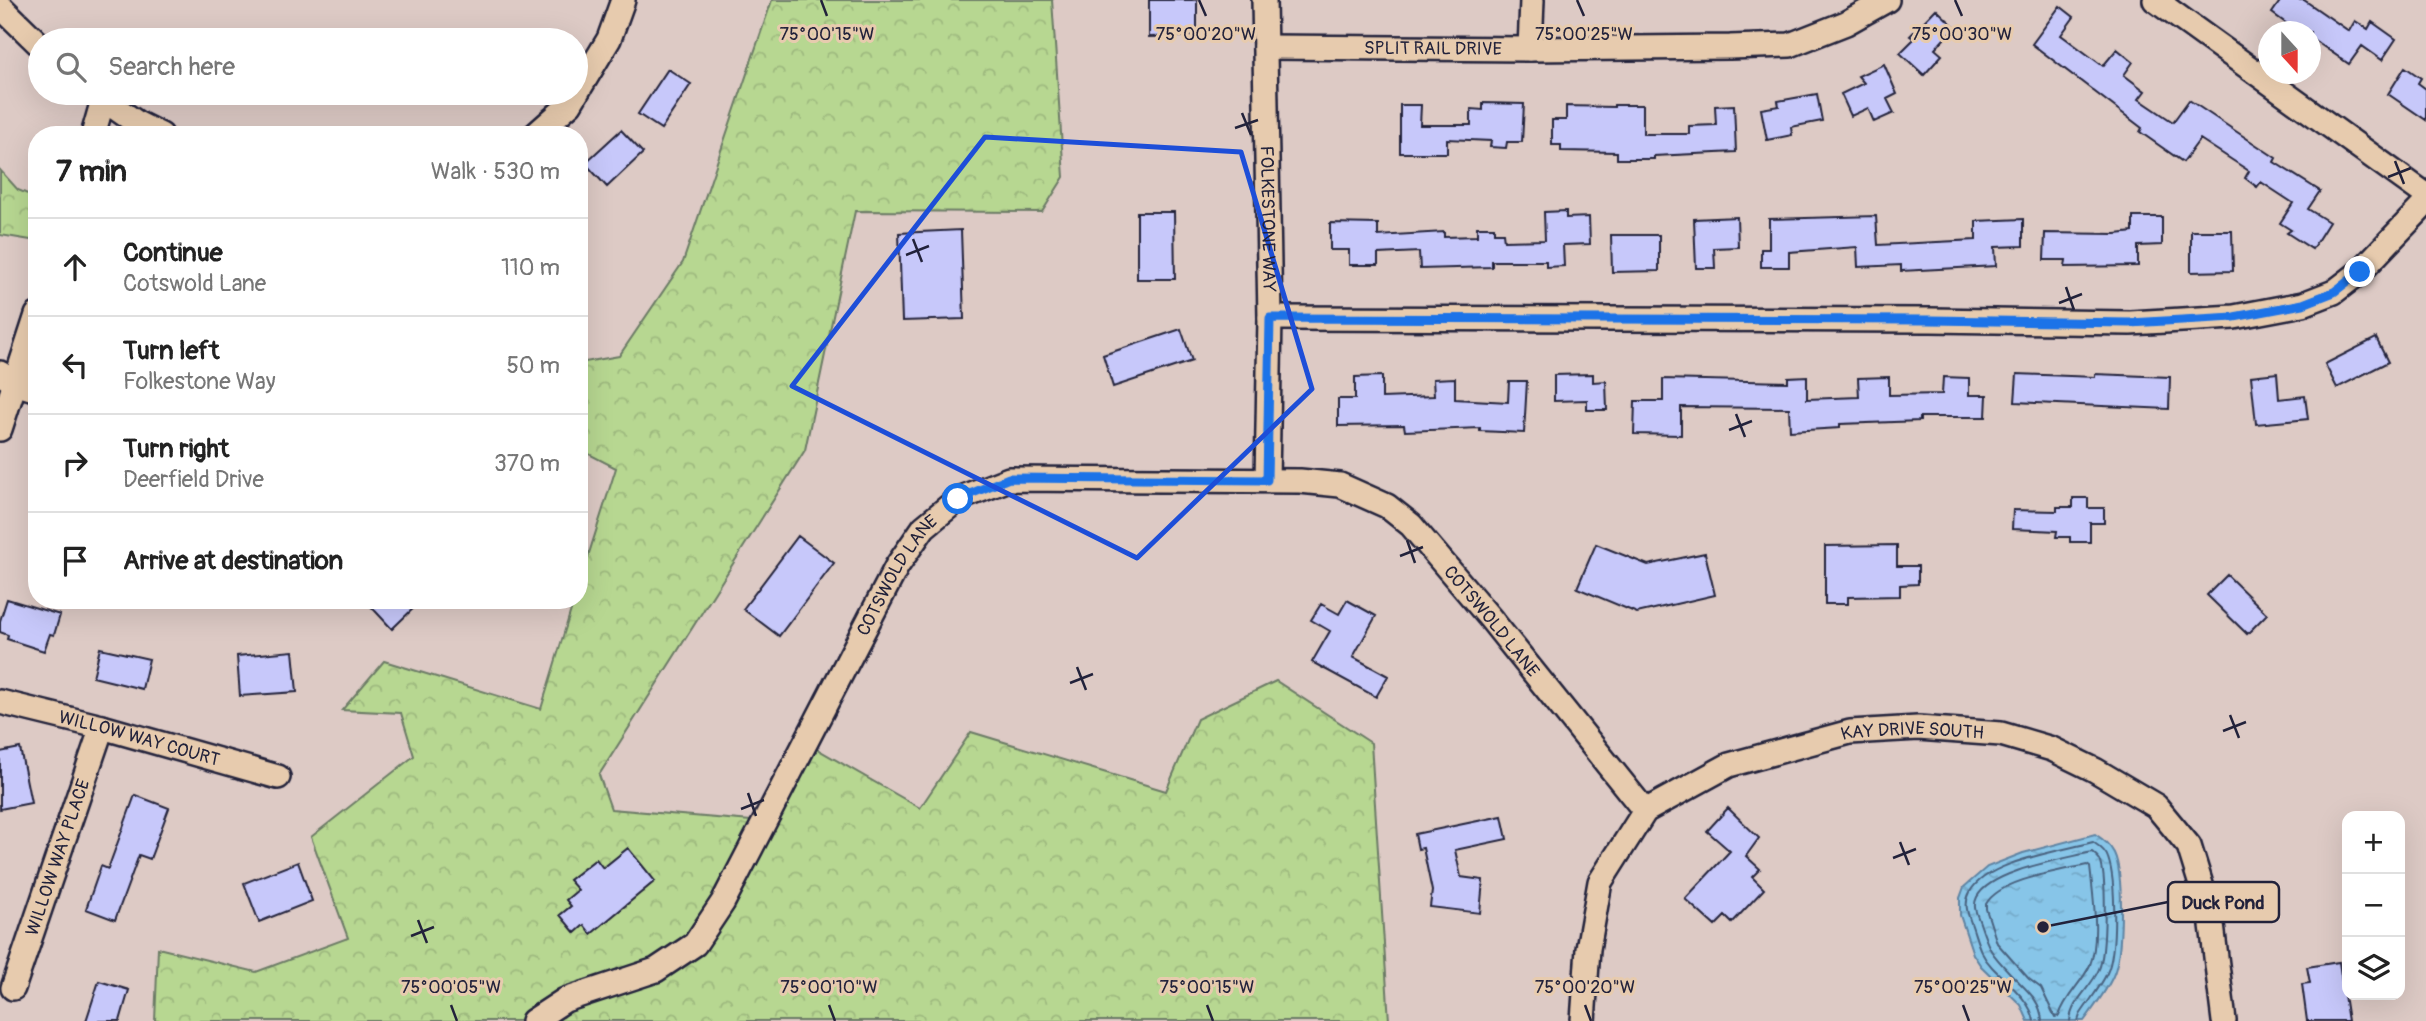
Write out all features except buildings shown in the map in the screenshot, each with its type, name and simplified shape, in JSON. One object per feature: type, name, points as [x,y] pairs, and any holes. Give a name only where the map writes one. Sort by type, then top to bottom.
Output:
[{"type":"street","points":[[7,0],[0,7],[28,34]]},
{"type":"street","points":[[588,74],[609,39],[623,0]]},
{"type":"street","name":"FOLKESTONE WAY","points":[[1264,0],[1270,318],[1267,480]]},
{"type":"street","points":[[1530,48],[1532,0]]},
{"type":"street","name":"SPLIT RAIL DRIVE","points":[[1265,47],[1790,45],[1846,23],[1887,0]]},
{"type":"street","points":[[2155,0],[2426,195]]},
{"type":"street","points":[[94,126],[97,105]]},
{"type":"street","points":[[111,105],[143,126]]},
{"type":"street","points":[[545,126],[569,105]]},
{"type":"street","points":[[1270,318],[2130,323],[2234,317],[2303,304],[2334,292],[2360,272],[2426,203]]},
{"type":"street","points":[[0,429],[28,345]]},
{"type":"street","name":"COTSWOLD LANE","points":[[533,1021],[565,1000],[656,970],[695,944],[723,902],[897,566],[924,527],[958,499],[1009,478],[1267,480],[1339,485],[1387,506],[1411,525],[1490,618],[1645,811]]},
{"type":"street","name":"WILLOW WAY COURT","points":[[0,702],[102,727],[278,777]]},
{"type":"street","name":"WILLOW WAY PLACE","points":[[13,988],[102,727]]},
{"type":"street","name":"KAY DRIVE SOUTH","points":[[1645,811],[1729,765],[1850,732],[1917,729],[2001,734],[2052,750],[2095,770],[2157,806],[2189,846],[2211,917],[2224,1021]]},
{"type":"street","points":[[1583,1021],[1588,949],[1600,882],[1645,811]]},
{"type":"highlighted area","points":[[985,137],[1241,152],[1312,389],[1137,558],[792,386]]},
{"type":"green space","points":[[772,0],[1052,0],[1064,177],[1042,212],[855,211],[805,450],[599,775],[611,809],[775,823],[815,748],[920,808],[971,732],[1166,791],[1197,719],[1276,681],[1371,743],[1389,1021],[155,1021],[158,948],[256,972],[348,938],[311,837],[414,756],[401,713],[342,710],[384,661],[541,709],[571,609],[588,609],[588,557],[616,468],[588,454],[588,361],[619,356],[683,262]]},
{"type":"green space","points":[[0,170],[18,190],[28,194],[28,240],[0,235]]},
{"type":"water","points":[[2095,834],[2106,842],[2114,853],[2119,878],[2119,951],[2113,976],[2084,1021],[2028,1021],[2021,1005],[1981,966],[1973,954],[1960,915],[1960,898],[1964,887],[1987,867],[2023,853]]},
{"type":"place","name":"Duck Pond","points":[[2043,927]]},
{"type":"route","points":[[958,499],[1009,478],[1267,480],[1270,318],[2130,323],[2234,317],[2303,304],[2334,292],[2360,272]]}]
